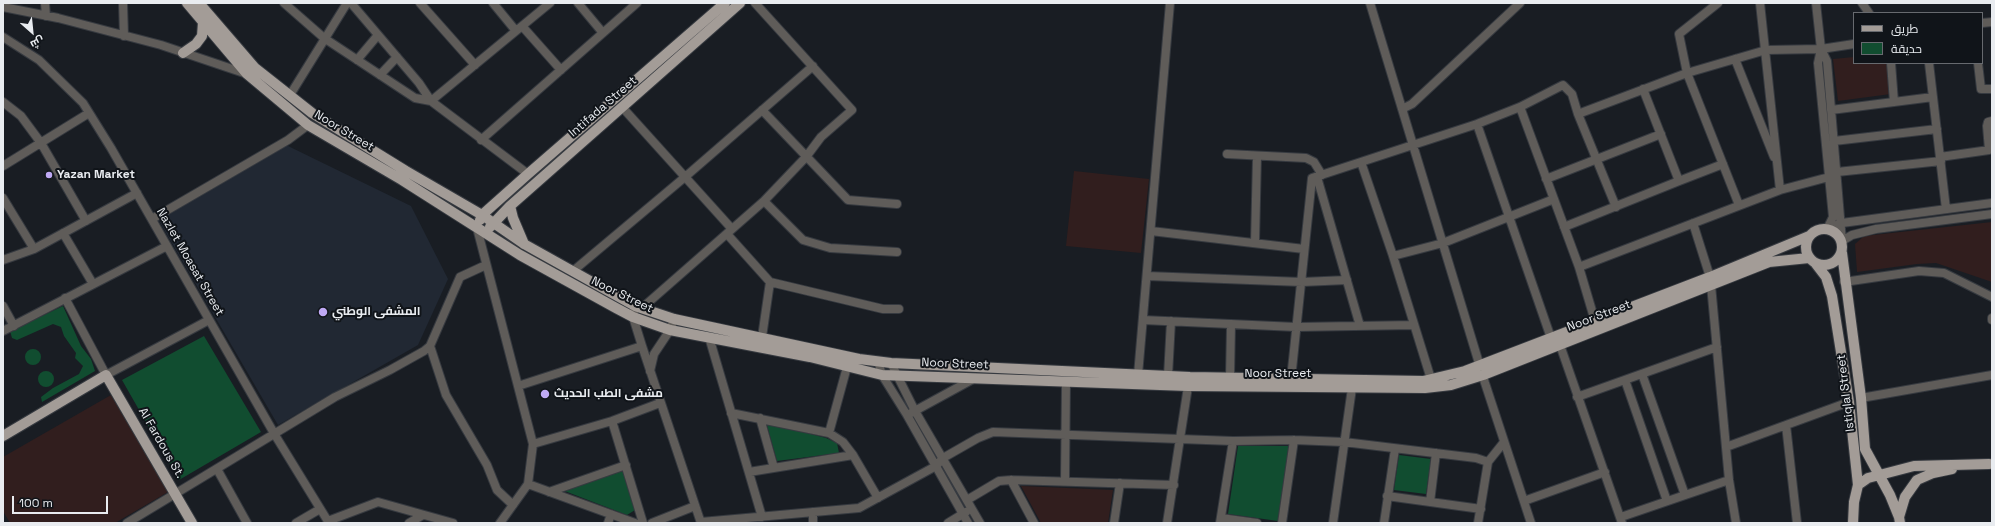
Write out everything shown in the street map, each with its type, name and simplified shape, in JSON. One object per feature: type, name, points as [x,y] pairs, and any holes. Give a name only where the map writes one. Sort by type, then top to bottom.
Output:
[{"type":"main road","name":"Noor Street","points":[[187,3],[247,74],[290,95],[312,113],[399,167],[482,215],[524,244],[638,307],[674,320],[891,363],[1168,376],[1189,382],[1230,378],[1423,381],[1482,370],[1560,345],[1710,281],[1809,236]]},
{"type":"main road","name":"Noor Street","points":[[199,3],[255,68],[265,84],[308,125],[402,180],[477,228],[483,238],[520,256],[633,317],[670,330],[810,357],[882,375],[1066,381],[1189,382],[1352,388],[1425,388],[1451,385],[1552,338],[1595,321],[1710,281],[1769,262],[1813,261]]},
{"type":"main road","name":"Intifada Street","points":[[477,228],[482,215],[725,3]]},
{"type":"main road","name":"Intifada Street","points":[[483,238],[493,222],[510,206],[740,3]]},
{"type":"main road","points":[[183,53],[196,44],[202,36],[203,22]]},
{"type":"main road","points":[[510,206],[513,218],[524,244]]},
{"type":"main road","points":[[1827,229],[1836,233],[1842,241],[1842,253],[1829,265],[1813,261],[1806,247],[1809,236],[1817,230],[1827,229]]},
{"type":"main road","name":"Istiqlal Street","points":[[1842,253],[1844,282],[1861,398],[1866,449],[1880,475],[1900,520]]},
{"type":"main road","name":"Istiqlal Street","points":[[1813,261],[1826,277],[1832,296],[1849,402],[1858,484],[1854,502],[1853,523]]},
{"type":"main road","points":[[3,436],[106,375]]},
{"type":"main road","name":"Al Fardous St.","points":[[106,375],[192,523]]},
{"type":"main road","points":[[1858,484],[1868,478],[1914,466],[1990,464]]},
{"type":"main road","points":[[1900,520],[1905,497],[1917,480],[1933,473],[1990,464]]},
{"type":"street","points":[[44,3],[46,16]]},
{"type":"street","points":[[122,3],[124,36]]},
{"type":"street","points":[[284,3],[324,38],[415,98],[431,101],[550,3]]},
{"type":"street","points":[[290,95],[347,3]]},
{"type":"street","points":[[351,3],[419,82],[431,101],[528,174]]},
{"type":"street","points":[[420,3],[475,65]]},
{"type":"street","points":[[493,3],[561,70]]},
{"type":"street","points":[[578,3],[603,33]]},
{"type":"street","points":[[481,140],[637,3]]},
{"type":"street","points":[[755,3],[852,110],[822,137],[806,157],[764,201],[638,307],[633,317],[694,506],[701,522],[859,508],[936,466],[943,458],[978,438],[993,432],[1233,441],[1294,440],[1344,442],[1476,458],[1488,462]]},
{"type":"street","points":[[1138,375],[1170,3]]},
{"type":"street","points":[[1370,3],[1412,145],[1504,442],[1531,523]]},
{"type":"street","points":[[1402,109],[1412,104],[1520,3]]},
{"type":"street","points":[[1718,3],[1679,34],[1687,73],[1739,206]]},
{"type":"street","points":[[1760,3],[1780,190]]},
{"type":"street","points":[[1816,3],[1820,49],[1818,63],[1832,217],[1827,229]]},
{"type":"street","points":[[1862,3],[1868,12]]},
{"type":"street","points":[[3,7],[46,16],[124,36],[247,74],[255,68]]},
{"type":"street","points":[[358,60],[378,35]]},
{"type":"street","name":"Nazlet Moasat Street","points":[[3,37],[39,60],[83,103],[137,193],[275,435],[328,522]]},
{"type":"street","points":[[1578,114],[1687,73],[1766,50],[1820,49],[1853,44]]},
{"type":"street","points":[[1820,49],[1827,61],[1842,223],[1842,241]]},
{"type":"street","points":[[380,75],[397,57]]},
{"type":"street","points":[[1735,59],[1777,166]]},
{"type":"street","points":[[1891,64],[1894,102]]},
{"type":"street","points":[[1929,64],[1946,209]]},
{"type":"street","points":[[1978,64],[1981,89],[1992,89]]},
{"type":"street","points":[[573,271],[685,177],[812,66]]},
{"type":"street","points":[[1291,379],[1312,178],[1477,124],[1520,107],[1563,85],[1572,94],[1578,114],[1616,207]]},
{"type":"street","points":[[1644,89],[1679,181]]},
{"type":"street","points":[[1831,110],[1933,97]]},
{"type":"street","points":[[3,102],[21,116],[41,143],[86,221]]},
{"type":"street","points":[[622,107],[685,177],[770,282],[883,308],[899,309]]},
{"type":"street","points":[[1520,107],[1579,267],[1595,321]]},
{"type":"street","points":[[762,110],[848,200],[897,204]]},
{"type":"street","points":[[3,166],[89,113]]},
{"type":"street","points":[[1837,172],[1940,159],[1989,150],[1987,126],[1988,122],[1992,121]]},
{"type":"street","points":[[1477,124],[1552,338]]},
{"type":"street","points":[[152,219],[288,140],[308,125]]},
{"type":"street","points":[[1834,141],[1937,129]]},
{"type":"street","points":[[1546,179],[1661,134]]},
{"type":"street","points":[[1227,154],[1306,158],[1314,162],[1360,326]]},
{"type":"street","points":[[1255,243],[1257,156]]},
{"type":"street","points":[[1361,162],[1393,256],[1431,379]]},
{"type":"street","points":[[1564,228],[1723,164]]},
{"type":"street","points":[[1579,267],[1780,190],[1829,177]]},
{"type":"street","points":[[3,260],[34,249],[137,193]]},
{"type":"street","points":[[3,198],[34,249]]},
{"type":"street","points":[[1393,256],[1443,243],[1554,199]]},
{"type":"street","points":[[764,201],[803,240],[830,248],[897,252]]},
{"type":"street","points":[[1827,229],[1842,223],[1992,203]]},
{"type":"street","points":[[1842,241],[1852,235],[1876,229],[1992,214]]},
{"type":"street","points":[[1693,223],[1710,281],[1729,480],[1736,523]]},
{"type":"street","points":[[1151,231],[1304,249]]},
{"type":"street","points":[[63,233],[93,284]]},
{"type":"street","points":[[483,238],[486,266],[533,444],[528,484],[500,523]]},
{"type":"street","points":[[3,331],[167,246]]},
{"type":"street","points":[[127,523],[275,435],[335,396],[390,370],[430,346],[460,277],[486,266]]},
{"type":"street","points":[[1844,282],[1919,271],[1944,273],[1992,297]]},
{"type":"street","points":[[1147,276],[1302,282],[1347,280]]},
{"type":"street","points":[[762,337],[770,282]]},
{"type":"street","points":[[66,298],[106,375],[209,320]]},
{"type":"street","points":[[3,306],[14,326]]},
{"type":"street","points":[[650,372],[654,354],[670,330],[674,320]]},
{"type":"street","points":[[1143,320],[1296,327],[1414,325]]},
{"type":"street","points":[[1168,376],[1171,321]]},
{"type":"street","points":[[1230,378],[1231,324]]},
{"type":"street","points":[[709,337],[762,517]]},
{"type":"street","points":[[1560,345],[1577,397],[1606,472],[1622,520],[1685,494],[1729,480]]},
{"type":"street","points":[[430,346],[446,395],[487,466],[497,490],[513,505]]},
{"type":"street","points":[[518,386],[642,346]]},
{"type":"street","points":[[1577,397],[1717,347]]},
{"type":"street","points":[[878,361],[882,375],[943,458],[980,523]]},
{"type":"street","points":[[891,363],[911,413],[936,466],[968,523]]},
{"type":"street","points":[[829,433],[847,367]]},
{"type":"street","points":[[1642,374],[1685,494]]},
{"type":"street","points":[[1861,398],[1992,374]]},
{"type":"street","points":[[911,413],[975,378]]},
{"type":"street","points":[[1625,380],[1667,501]]},
{"type":"street","points":[[1065,481],[1064,434],[1066,381]]},
{"type":"street","points":[[1167,523],[1189,382]]},
{"type":"street","points":[[1333,523],[1352,388]]},
{"type":"street","points":[[1726,447],[1849,402]]},
{"type":"street","points":[[533,444],[612,421],[660,403]]},
{"type":"street","points":[[731,413],[829,433],[842,442],[853,455],[878,498]]},
{"type":"street","points":[[760,418],[774,468]]},
{"type":"street","points":[[612,421],[643,523]]},
{"type":"street","points":[[1786,426],[1797,523]]},
{"type":"street","points":[[1282,523],[1294,440]]},
{"type":"street","points":[[1233,441],[1221,520],[1257,523]]},
{"type":"street","points":[[1478,523],[1488,462],[1504,442]]},
{"type":"street","points":[[1384,523],[1395,448]]},
{"type":"street","points":[[1430,502],[1436,453]]},
{"type":"street","points":[[749,472],[853,455]]},
{"type":"street","points":[[549,492],[626,465]]},
{"type":"street","points":[[217,470],[247,523]]},
{"type":"street","points":[[1524,501],[1606,472]]},
{"type":"street","points":[[967,500],[999,481],[1011,480],[1174,485]]},
{"type":"street","points":[[1011,480],[1034,523]]},
{"type":"street","points":[[1114,523],[1120,483]]},
{"type":"street","points":[[528,484],[635,523]]},
{"type":"street","points":[[1387,496],[1480,509]]},
{"type":"street","points":[[328,522],[378,502],[452,523]]},
{"type":"street","points":[[652,523],[694,506]]},
{"type":"street","points":[[296,523],[320,509]]},
{"type":"street","points":[[948,523],[972,509]]},
{"type":"street","points":[[812,512],[813,523]]},
{"type":"street","points":[[608,523],[611,514]]},
{"type":"street","points":[[409,523],[423,515]]},
{"type":"shaded area","points":[[1853,57],[1853,64],[1888,64],[1891,94],[1838,101],[1833,59]]},
{"type":"shaded area","name":"المشفى الوطني","points":[[286,145],[411,206],[448,279],[418,345],[278,425],[158,219]]},
{"type":"shaded area","points":[[1074,171],[1149,179],[1141,253],[1066,246]]},
{"type":"shaded area","points":[[1992,222],[1992,282],[1936,263],[1857,272],[1855,244],[1864,236]]},
{"type":"shaded area","points":[[111,395],[168,492],[115,523],[10,523],[3,511],[3,457]]},
{"type":"shaded area","points":[[1021,486],[1113,490],[1108,523],[1041,523]]},
{"type":"green space","points":[[63,306],[81,346],[91,359],[95,371],[42,402],[41,397],[53,388],[79,374],[83,366],[75,358],[76,353],[64,336],[61,327],[53,324],[17,340],[12,338],[10,331]]},
{"type":"green space","points":[[204,336],[261,432],[179,480],[122,380]]},
{"type":"green space","points":[[30,349],[36,349],[41,354],[39,363],[36,365],[30,365],[25,360],[25,354]]},
{"type":"green space","points":[[46,371],[52,373],[54,379],[52,385],[46,387],[40,385],[38,379],[40,373]]},
{"type":"green space","points":[[766,422],[826,438],[837,443],[839,453],[777,461]]},
{"type":"green space","points":[[1238,446],[1289,446],[1278,521],[1228,514]]},
{"type":"green space","points":[[1399,455],[1431,459],[1426,494],[1394,490]]},
{"type":"green space","points":[[623,469],[635,510],[627,515],[562,490]]},
{"type":"place","name":"Yazan Market","points":[[49,175]]},
{"type":"place","name":"المشفى الوطني","points":[[323,312]]},
{"type":"place","name":"مشفى الطب الحديث","points":[[545,394]]}]
